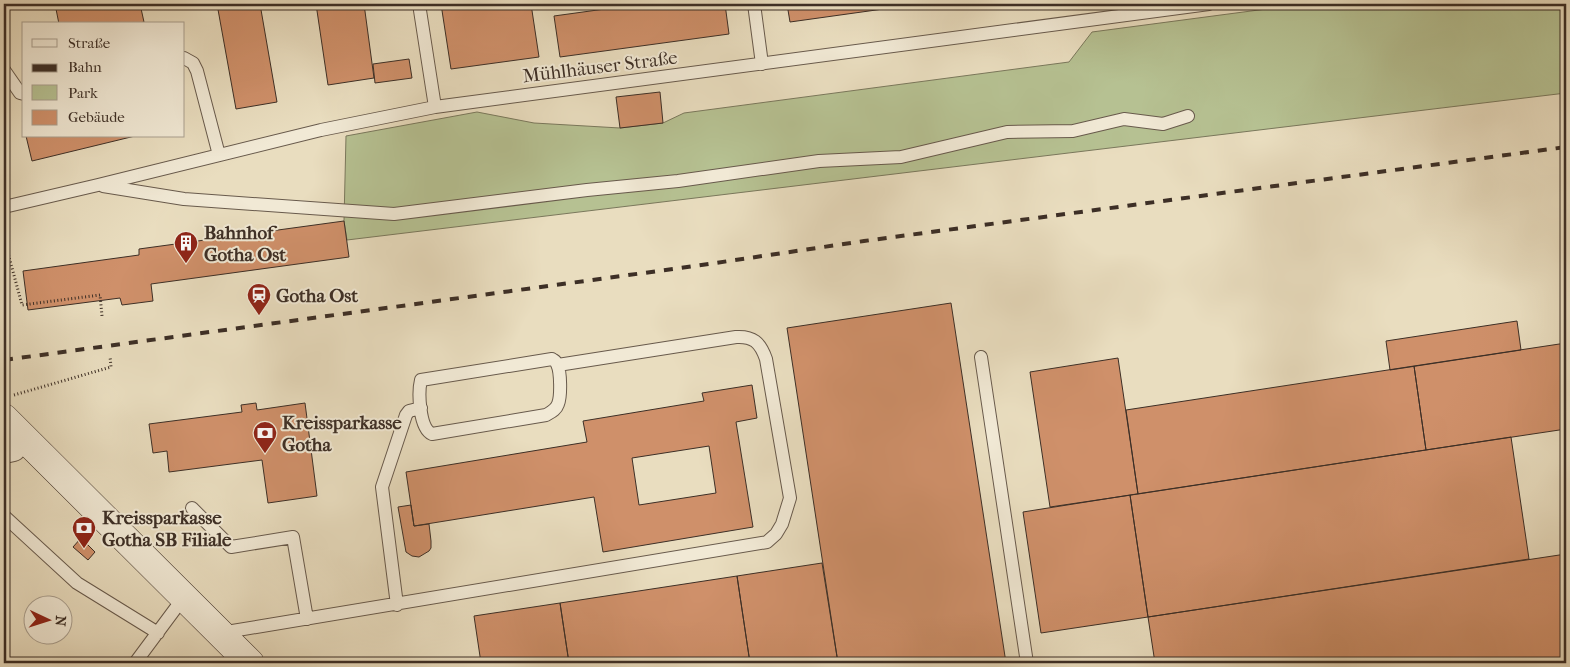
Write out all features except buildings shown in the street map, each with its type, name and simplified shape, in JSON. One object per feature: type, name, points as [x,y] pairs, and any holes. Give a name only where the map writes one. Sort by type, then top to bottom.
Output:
[{"type":"main road","points":[[8,407],[12,449],[184,597],[250,663]]},
{"type":"lane","points":[[420,4],[435,107]]},
{"type":"lane","points":[[754,4],[762,64]]},
{"type":"lane","name":"Mühlhäuser Straße","points":[[4,206],[321,130],[435,107],[1209,4]]},
{"type":"lane","points":[[185,59],[193,63],[197,71],[219,155]]},
{"type":"lane","points":[[4,70],[20,94],[22,94]]},
{"type":"lane","points":[[98,185],[184,200],[394,214],[587,190],[678,182],[819,161],[901,157],[1007,132],[1074,131],[1124,119],[1163,124],[1188,116]]},
{"type":"lane","points":[[220,633],[767,542],[776,534],[788,510],[790,498],[766,359],[760,345],[755,340],[747,336],[736,337],[558,365]]},
{"type":"lane","points":[[981,357],[1027,663]]},
{"type":"lane","points":[[552,359],[558,365],[560,391],[558,405],[554,411],[546,415],[432,434],[425,427],[421,408],[420,384],[424,378],[552,359]]},
{"type":"lane","points":[[397,604],[382,487],[406,415],[409,411],[421,408]]},
{"type":"lane","points":[[192,508],[231,547],[293,537],[307,620]]},
{"type":"lane","points":[[4,516],[77,583],[158,633]]},
{"type":"lane","points":[[135,663],[184,597]]},
{"type":"path","points":[[4,238],[22,305],[100,295],[102,316]]},
{"type":"path","points":[[8,407],[27,390],[111,367],[110,356]]},
{"type":"green space","points":[[1304,4],[1566,4],[1566,93],[347,240],[344,221],[346,136],[477,112],[534,123],[620,128],[663,123],[684,113],[1069,62],[1092,32]]},
{"type":"railway","points":[[4,360],[695,266],[864,241],[1566,147]]},
{"type":"place","name":"Bahnhof Gotha Ost","points":[[186,264]]},
{"type":"place","name":"Gotha Ost","points":[[259,316]]},
{"type":"place","name":"Kreissparkasse Gotha","points":[[265,454]]},
{"type":"place","name":"Kreissparkasse Gotha SB Filiale","points":[[84,549]]}]
